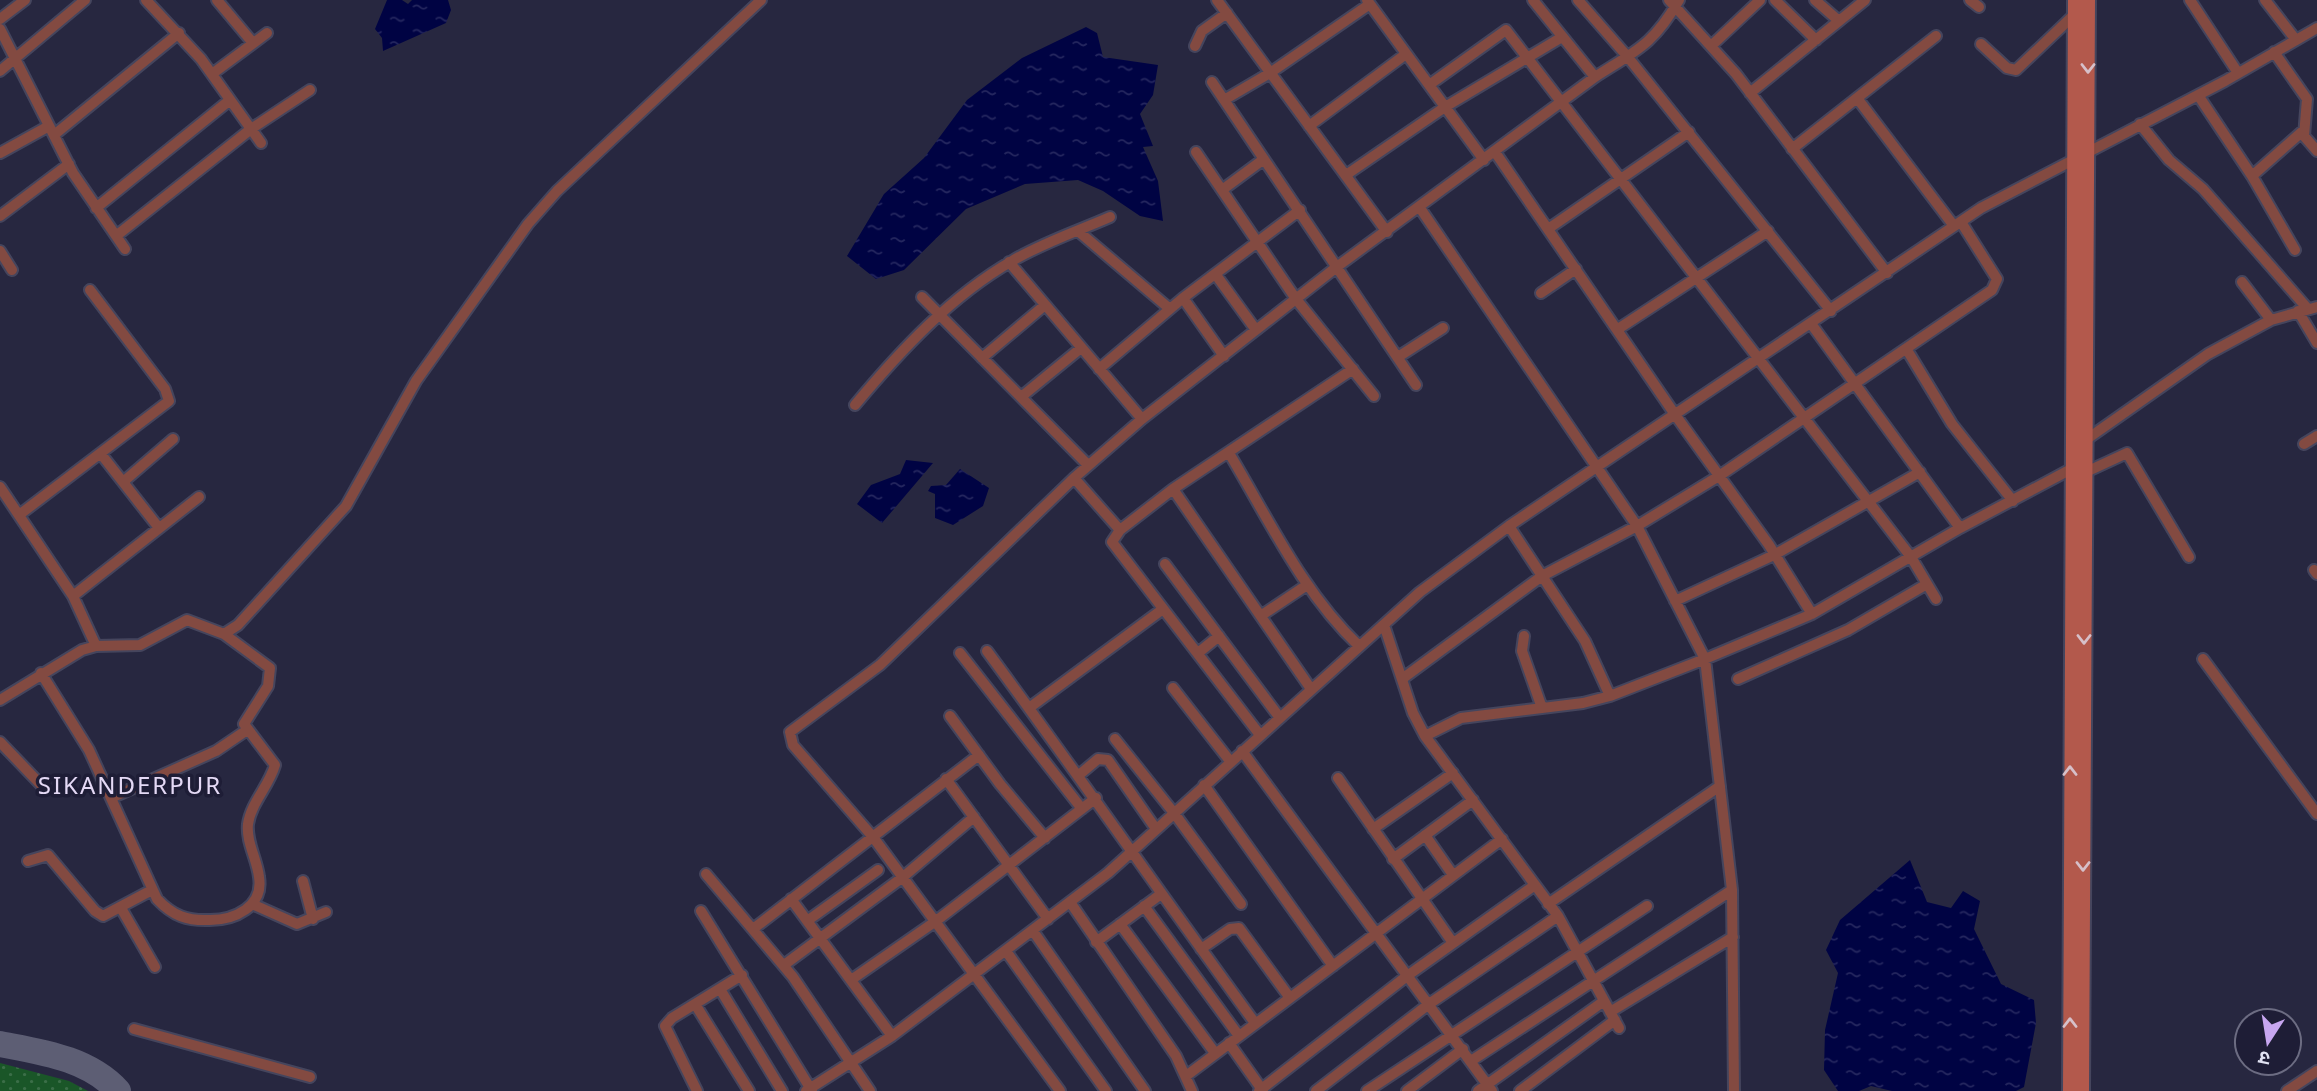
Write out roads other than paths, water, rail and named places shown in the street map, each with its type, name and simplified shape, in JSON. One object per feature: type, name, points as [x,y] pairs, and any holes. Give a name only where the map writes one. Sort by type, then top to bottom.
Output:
[{"type":"main road","points":[[2070,1091],[2077,802],[2082,153],[2088,0]]},
{"type":"main road","points":[[2075,7],[2082,153]]},
{"type":"main road","points":[[2077,802],[2082,1091]]},
{"type":"street","points":[[0,19],[25,0]]},
{"type":"street","points":[[0,71],[16,61],[85,0]]},
{"type":"street","points":[[217,0],[253,43]]},
{"type":"street","points":[[224,634],[238,625],[346,506],[416,381],[528,225],[557,191],[761,0]]},
{"type":"street","points":[[1217,0],[1387,232]]},
{"type":"street","points":[[1533,0],[1595,77]]},
{"type":"street","points":[[1578,0],[1628,56],[1831,311]]},
{"type":"street","points":[[1711,46],[1759,0]]},
{"type":"street","points":[[1775,0],[1816,40]]},
{"type":"street","points":[[1815,0],[1839,21]]},
{"type":"street","points":[[1750,93],[1865,0]]},
{"type":"street","points":[[2190,0],[2238,73]]},
{"type":"street","points":[[2265,0],[2296,40]]},
{"type":"street","points":[[149,1],[212,74],[261,144]]},
{"type":"street","points":[[1224,100],[1270,73],[1368,2],[1484,160]]},
{"type":"street","points":[[1060,1091],[873,837],[793,745],[790,732],[880,665],[1073,478],[1142,419],[1338,266],[1595,77],[1654,38],[1674,2],[1750,93],[1887,273]]},
{"type":"street","points":[[1981,44],[2007,68],[2016,70],[2075,7]]},
{"type":"street","points":[[1195,46],[1202,31],[1227,13]]},
{"type":"street","points":[[701,911],[809,1090],[892,1036],[1070,902],[1156,829],[1420,592],[1509,526],[1812,325],[1958,224],[2082,153],[2197,95],[2317,29]]},
{"type":"street","points":[[1429,85],[1501,30],[1506,30],[1564,102],[1911,557],[1936,600]]},
{"type":"street","points":[[1,32],[69,164],[125,249]]},
{"type":"street","points":[[0,153],[52,130],[179,33]]},
{"type":"street","points":[[212,74],[267,33]]},
{"type":"street","points":[[1792,149],[1936,36]]},
{"type":"street","points":[[1346,176],[1445,107],[1562,37]]},
{"type":"street","points":[[2274,52],[2307,99],[2304,136],[2317,152]]},
{"type":"street","points":[[1309,126],[1406,54]]},
{"type":"street","points":[[1212,82],[1416,385]]},
{"type":"street","points":[[116,236],[251,129],[310,90]]},
{"type":"street","points":[[2197,95],[2252,176],[2295,250]]},
{"type":"street","points":[[1402,679],[1542,576],[1637,526],[1719,476],[1803,417],[1907,350],[1996,285],[1994,273],[1958,224],[1857,98]]},
{"type":"street","points":[[96,208],[230,100]]},
{"type":"street","points":[[2140,124],[2169,160],[2203,188],[2308,309],[2317,343]]},
{"type":"street","points":[[2252,176],[2304,130]]},
{"type":"street","points":[[1548,229],[1689,132]]},
{"type":"street","points":[[1196,152],[1297,299],[1374,396]]},
{"type":"street","points":[[1495,152],[1812,614]]},
{"type":"street","points":[[1222,190],[1265,159]]},
{"type":"street","points":[[0,216],[69,164]]},
{"type":"street","points":[[1420,208],[1600,467],[1637,526],[1705,659],[1732,890],[1734,1091]]},
{"type":"street","points":[[1099,369],[1183,298],[1300,210]]},
{"type":"street","points":[[855,405],[904,350],[940,315],[1009,262],[1110,217]]},
{"type":"street","points":[[1078,231],[1170,309]]},
{"type":"street","points":[[1618,329],[1768,231]]},
{"type":"street","points":[[0,253],[12,270]]},
{"type":"street","points":[[1009,262],[1142,419]]},
{"type":"street","points":[[1541,293],[1576,269]]},
{"type":"street","points":[[1216,275],[1256,330]]},
{"type":"street","points":[[2242,282],[2271,320]]},
{"type":"street","points":[[19,515],[164,407],[169,394],[90,290]]},
{"type":"street","points":[[922,296],[1088,464]]},
{"type":"street","points":[[1183,298],[1224,356]]},
{"type":"street","points":[[982,358],[1045,305]]},
{"type":"street","points":[[2081,439],[2196,361],[2271,320],[2308,309]]},
{"type":"street","points":[[1812,325],[1960,528]]},
{"type":"street","points":[[1398,357],[1443,328]]},
{"type":"street","points":[[1021,397],[1081,348]]},
{"type":"street","points":[[1907,350],[1952,424],[2013,501]]},
{"type":"street","points":[[1261,735],[1112,542],[1120,530],[1173,489],[1353,369]]},
{"type":"street","points":[[2304,444],[2317,436]]},
{"type":"street","points":[[123,482],[173,439]]},
{"type":"street","points":[[1229,453],[1307,585],[1341,629],[1359,646]]},
{"type":"street","points":[[1425,736],[1461,718],[1611,696],[1705,659],[1812,614],[1960,528],[2080,465],[2127,453],[2189,558]]},
{"type":"street","points":[[101,454],[159,528]]},
{"type":"street","points":[[1675,601],[1774,555],[1920,472]]},
{"type":"street","points":[[1073,478],[1120,530]]},
{"type":"street","points":[[0,487],[73,596],[96,646]]},
{"type":"street","points":[[1173,489],[1311,689]]},
{"type":"street","points":[[73,596],[199,497]]},
{"type":"street","points":[[1509,526],[1585,642],[1611,696]]},
{"type":"street","points":[[1165,564],[1280,718]]},
{"type":"street","points":[[1738,679],[1831,638],[1927,584]]},
{"type":"street","points":[[1262,615],[1307,585]]},
{"type":"street","points":[[1029,708],[1163,609]]},
{"type":"street","points":[[0,700],[41,673],[96,646],[141,645],[192,620],[224,634],[265,663],[271,673],[268,686],[245,718],[247,730],[275,765],[248,821],[247,831],[260,883],[252,904],[237,916],[189,920],[167,911],[152,890],[113,797],[82,735],[41,673]]},
{"type":"street","points":[[1384,625],[1425,736],[1558,916],[1612,1015]]},
{"type":"street","points":[[1198,653],[1219,636]]},
{"type":"street","points":[[1524,636],[1522,651],[1542,708]]},
{"type":"street","points":[[987,651],[1096,798],[1161,894],[1255,1023]]},
{"type":"street","points":[[960,653],[1082,809]]},
{"type":"street","points":[[2203,659],[2317,814]]},
{"type":"street","points":[[1173,688],[1230,761]]},
{"type":"street","points":[[950,716],[1045,838]]},
{"type":"street","points":[[113,797],[216,751],[247,730]]},
{"type":"street","points":[[1115,739],[1241,904]]},
{"type":"street","points":[[0,742],[44,788]]},
{"type":"street","points":[[1242,751],[1452,1033],[1486,1089],[1612,1015],[1734,937]]},
{"type":"street","points":[[753,929],[979,755]]},
{"type":"street","points":[[1079,775],[1098,759],[1108,760],[1156,829]]},
{"type":"street","points":[[1373,830],[1453,773]]},
{"type":"street","points":[[1338,778],[1453,943]]},
{"type":"street","points":[[946,779],[1048,919]]},
{"type":"street","points":[[1204,785],[1333,966]]},
{"type":"street","points":[[1548,904],[1720,786]]},
{"type":"street","points":[[851,980],[936,921],[1096,798]]},
{"type":"street","points":[[1393,859],[1473,800]]},
{"type":"street","points":[[784,965],[903,877],[974,817]]},
{"type":"street","points":[[1425,835],[1453,875]]},
{"type":"street","points":[[1186,1076],[1502,839]]},
{"type":"street","points":[[28,861],[48,855],[99,915],[109,915],[152,890]]},
{"type":"street","points":[[807,921],[878,870]]},
{"type":"street","points":[[706,874],[784,965],[870,1091]]},
{"type":"street","points":[[303,881],[313,919]]},
{"type":"street","points":[[1144,906],[1234,1039],[1261,1090],[1407,976],[1535,885]]},
{"type":"street","points":[[1471,1061],[1592,979],[1732,890]]},
{"type":"street","points":[[1096,942],[1161,894]]},
{"type":"street","points":[[791,899],[892,1036]]},
{"type":"street","points":[[1070,902],[1175,1056],[1192,1091]]},
{"type":"street","points":[[252,904],[297,923],[326,912]]},
{"type":"street","points":[[1367,1091],[1647,906]]},
{"type":"street","points":[[121,908],[155,967]]},
{"type":"street","points":[[1316,1091],[1429,1004],[1558,916]]},
{"type":"street","points":[[1120,924],[1215,1054]]},
{"type":"street","points":[[1200,949],[1230,929],[1239,928],[1290,998]]},
{"type":"street","points":[[1033,931],[1145,1091]]},
{"type":"street","points":[[1006,951],[1106,1091]]},
{"type":"street","points":[[697,1091],[665,1026],[742,975]]},
{"type":"street","points":[[720,989],[782,1091]]},
{"type":"street","points":[[695,1004],[749,1091]]},
{"type":"street","points":[[1520,1091],[1612,1015]]},
{"type":"street","points":[[134,1030],[310,1077]]},
{"type":"street","points":[[1407,1091],[1463,1049]]},
{"type":"street","points":[[2287,1091],[2317,1071]]},
{"type":"water","points":[[387,0],[402,0],[408,4],[412,0],[448,0],[451,10],[446,23],[383,51],[382,38],[375,29]]},
{"type":"water","points":[[1086,27],[1097,33],[1103,57],[1158,65],[1153,95],[1140,114],[1153,146],[1143,147],[1158,181],[1163,221],[1140,216],[1103,191],[1078,180],[1025,184],[966,209],[904,270],[876,279],[847,256],[884,194],[924,158],[967,100],[1022,58]]},
{"type":"water","points":[[906,460],[933,463],[882,523],[857,504],[871,485],[900,474]]},
{"type":"water","points":[[960,469],[989,488],[983,506],[953,525],[935,518],[935,494],[928,491],[931,486],[946,485]]},
{"type":"water","points":[[1910,860],[1927,902],[1951,908],[1963,891],[1980,901],[1974,929],[2001,984],[2034,1000],[2036,1023],[2024,1087],[2016,1091],[1892,1091],[1871,1086],[1859,1091],[1838,1091],[1824,1070],[1825,1030],[1838,973],[1826,950],[1840,920]]},
{"type":"district","name":"SIKANDERPUR","points":[[130,786]]}]
